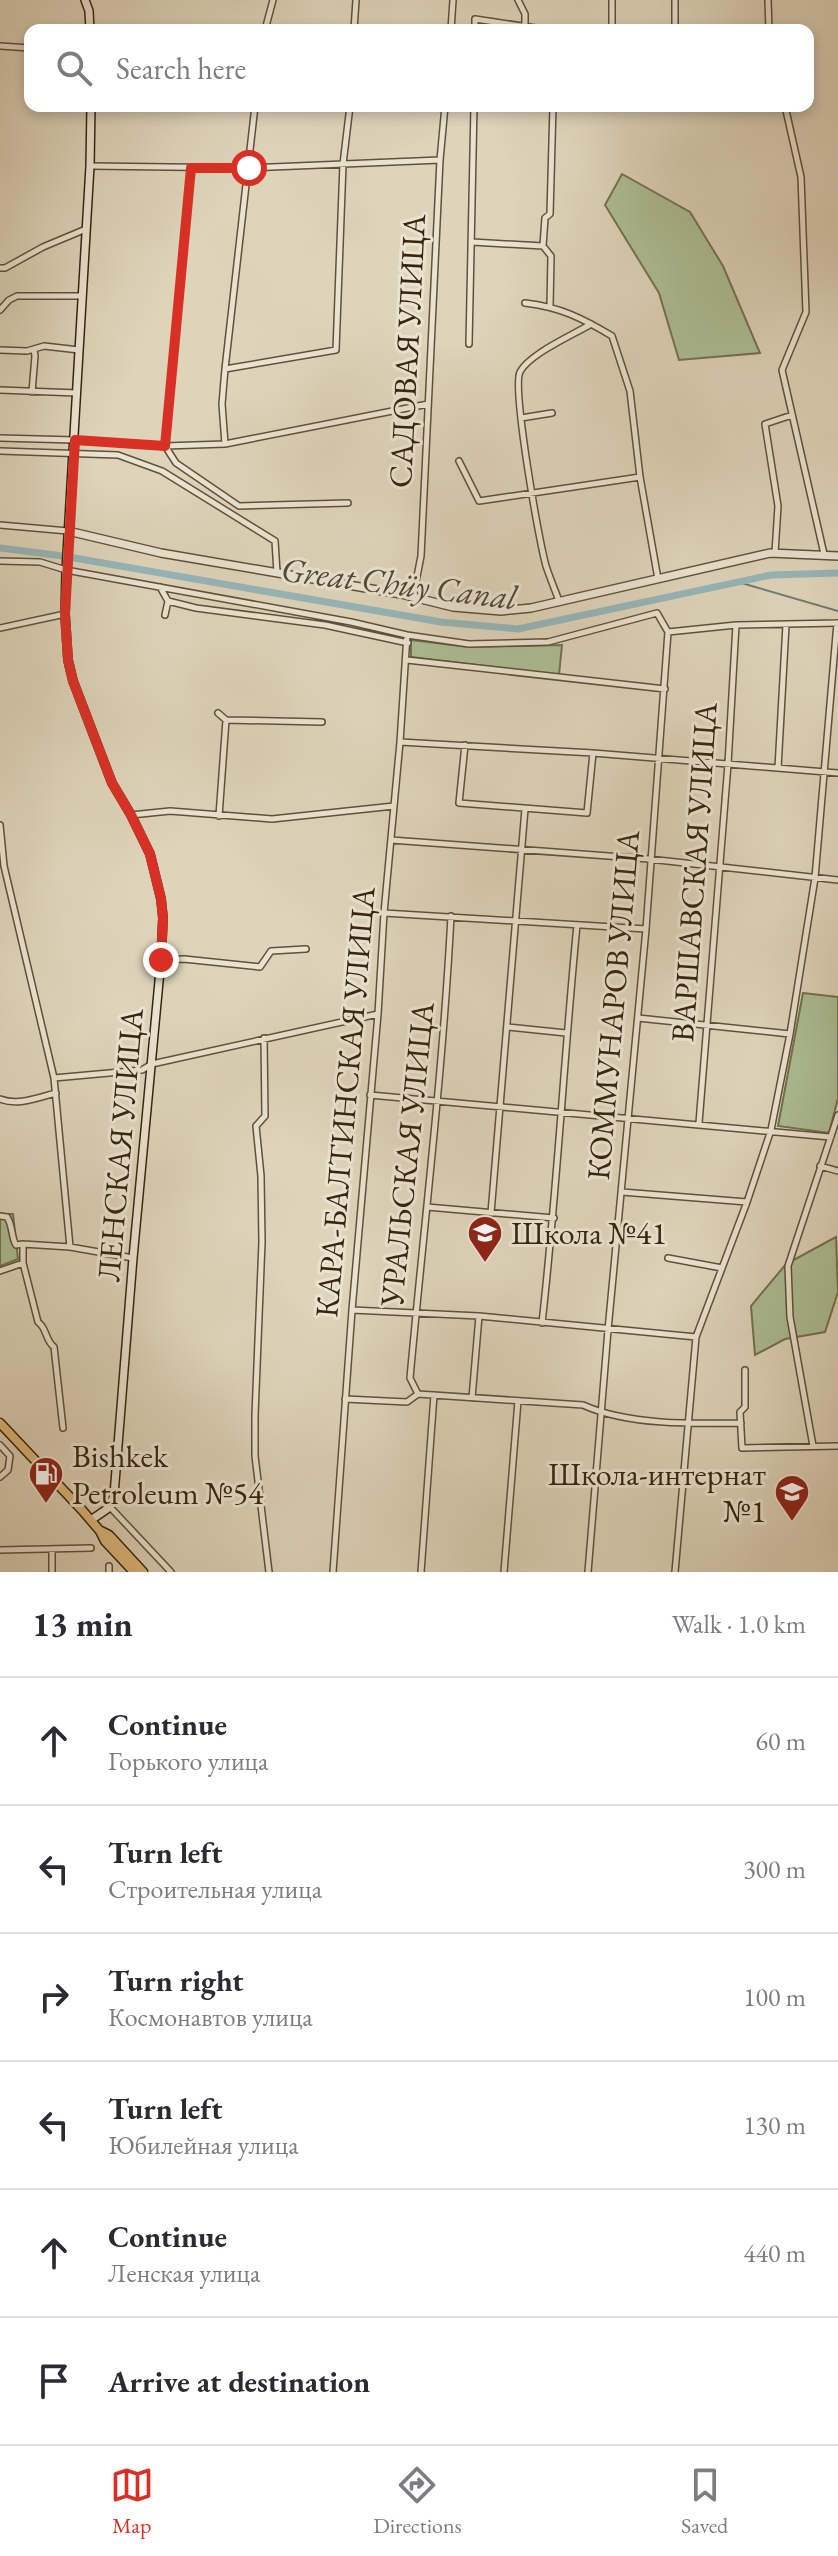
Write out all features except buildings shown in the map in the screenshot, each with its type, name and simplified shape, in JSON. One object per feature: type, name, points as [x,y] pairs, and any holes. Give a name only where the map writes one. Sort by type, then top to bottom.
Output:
[{"type":"main road","points":[[87,0],[90,24]]},
{"type":"main road","name":"ЛЕНСКАЯ УЛИЦА","points":[[91,112],[87,229],[66,568],[68,660],[112,783],[150,854],[163,918],[114,1495],[110,1507]]},
{"type":"main road","points":[[68,532],[161,553],[413,597],[453,607],[501,611],[775,553],[838,556]]},
{"type":"main road","points":[[0,1423],[91,1520],[105,1541],[134,1572]]},
{"type":"main road","points":[[91,1520],[110,1507]]},
{"type":"main road","points":[[100,1531],[109,1535],[143,1572]]},
{"type":"street","points":[[267,24],[273,0]]},
{"type":"street","points":[[354,24],[356,0]]},
{"type":"street","points":[[451,24],[453,0]]},
{"type":"street","points":[[518,0],[525,14],[525,24]]},
{"type":"street","points":[[612,0],[612,24]]},
{"type":"street","points":[[675,0],[675,24]]},
{"type":"street","points":[[768,0],[769,24]]},
{"type":"street","points":[[475,24],[475,19],[511,24]]},
{"type":"street","points":[[0,46],[24,48]]},
{"type":"street","points":[[225,444],[222,404],[225,369],[254,112]]},
{"type":"street","points":[[225,369],[336,350],[343,164],[349,112]]},
{"type":"street","name":"САДОВАЯ УЛИЦА","points":[[413,597],[421,556],[444,112]]},
{"type":"street","points":[[469,344],[474,112]]},
{"type":"street","points":[[550,306],[551,256],[543,246],[545,218],[550,214],[553,112]]},
{"type":"street","points":[[786,112],[801,177],[806,312],[782,370],[824,554]]},
{"type":"street","points":[[90,166],[249,168],[440,160]]},
{"type":"street","points":[[191,168],[165,446],[176,463],[239,506],[348,503]]},
{"type":"street","points":[[0,268],[87,229]]},
{"type":"street","points":[[472,242],[543,246]]},
{"type":"street","points":[[0,310],[17,296],[82,296]]},
{"type":"street","points":[[525,303],[571,313],[612,336],[630,391],[640,477],[658,579]]},
{"type":"street","points":[[559,601],[546,565],[532,493],[518,375],[526,362],[591,324]]},
{"type":"street","points":[[0,350],[34,350],[44,346],[79,350]]},
{"type":"street","points":[[32,392],[34,350]]},
{"type":"street","points":[[0,390],[77,393]]},
{"type":"street","points":[[0,438],[165,446],[225,444],[428,404]]},
{"type":"street","points":[[521,418],[552,413]]},
{"type":"street","points":[[775,553],[778,506],[765,424],[792,415]]},
{"type":"street","points":[[0,451],[118,455],[162,471],[275,541],[277,573]]},
{"type":"street","points":[[459,461],[479,501],[640,477]]},
{"type":"street","points":[[0,525],[68,532]]},
{"type":"street","points":[[0,561],[40,562],[407,635],[469,644],[548,642],[657,613],[668,632],[736,625],[837,623],[815,878],[790,1034],[771,1130],[696,1337],[675,1572]]},
{"type":"street","points":[[160,586],[168,601],[165,615]]},
{"type":"street","points":[[168,601],[196,608],[325,625],[408,643]]},
{"type":"street","points":[[0,628],[65,614]]},
{"type":"street","name":"ВАРШАВСКАЯ УЛИЦА","points":[[699,1123],[736,625]]},
{"type":"street","points":[[778,768],[786,625]]},
{"type":"street","name":"КОММУНАРОВ УЛИЦА","points":[[588,1572],[646,929],[668,632]]},
{"type":"street","name":"КАРА-БАЛТИНСКАЯ УЛИЦА","points":[[333,1572],[407,635]]},
{"type":"street","points":[[407,660],[665,689]]},
{"type":"street","points":[[218,713],[226,720],[322,722]]},
{"type":"street","points":[[219,816],[226,720]]},
{"type":"street","points":[[400,742],[593,753],[838,773]]},
{"type":"street","points":[[465,745],[459,803],[587,813],[593,753]]},
{"type":"street","points":[[131,815],[170,811],[272,819],[394,806]]},
{"type":"street","points":[[491,1213],[525,809]]},
{"type":"street","points":[[0,825],[4,866],[54,1078],[70,1247]]},
{"type":"street","points":[[391,840],[649,859],[838,880]]},
{"type":"street","points":[[384,913],[646,929]]},
{"type":"street","name":"УРАЛЬСКАЯ УЛИЦА","points":[[418,1394],[410,1378],[445,1020],[451,916]]},
{"type":"street","points":[[542,1323],[554,1218],[577,925]]},
{"type":"street","points":[[161,960],[184,959],[260,967],[271,951],[306,949]]},
{"type":"street","points":[[54,1078],[142,1070],[152,1064],[378,1014]]},
{"type":"street","points":[[638,1018],[790,1034]]},
{"type":"street","points":[[507,1027],[567,1033]]},
{"type":"street","points":[[264,1038],[265,1116],[256,1126],[261,1176],[262,1242],[255,1456],[269,1572]]},
{"type":"street","points":[[0,1099],[20,1102],[56,1093]]},
{"type":"street","points":[[370,1095],[830,1137]]},
{"type":"street","points":[[813,1446],[790,1317],[788,1266],[838,1115]]},
{"type":"street","points":[[820,1166],[838,1171]]},
{"type":"street","points":[[622,1192],[747,1202]]},
{"type":"street","points":[[427,1207],[554,1218]]},
{"type":"street","points":[[0,1216],[9,1220],[16,1245],[70,1247],[133,1258]]},
{"type":"street","points":[[23,1244],[23,1263],[38,1322],[48,1343],[54,1347],[63,1428]]},
{"type":"street","points":[[668,1258],[722,1268]]},
{"type":"street","points":[[0,1271],[23,1263]]},
{"type":"street","points":[[352,1310],[416,1311],[696,1337]]},
{"type":"street","points":[[472,1398],[479,1316]]},
{"type":"street","points":[[745,1370],[745,1407],[740,1412],[742,1448],[838,1446]]},
{"type":"street","points":[[345,1399],[407,1402],[418,1394],[583,1405],[602,1413],[689,1424],[741,1423]]},
{"type":"street","points":[[421,1572],[434,1395]]},
{"type":"street","points":[[504,1572],[518,1401]]},
{"type":"street","points":[[0,1445],[10,1456],[10,1463],[8,1470],[0,1477]]},
{"type":"street","points":[[110,1507],[171,1572]]},
{"type":"street","points":[[0,1550],[91,1548]]},
{"type":"street","points":[[52,1550],[52,1572]]},
{"type":"green space","points":[[622,174],[690,212],[723,266],[760,353],[679,360],[659,293],[605,205]]},
{"type":"green space","points":[[411,640],[469,647],[562,645],[559,675],[411,657]]},
{"type":"green space","points":[[803,993],[838,997],[838,1098],[829,1133],[778,1126]]},
{"type":"green space","points":[[0,1214],[13,1214],[18,1259],[0,1266]]},
{"type":"green space","points":[[836,1237],[838,1292],[825,1332],[785,1339],[755,1355],[751,1306],[786,1264]]},
{"type":"waterway","name":"Great Chüy Canal","points":[[0,548],[63,556],[441,622],[518,629],[771,575],[838,573]]},
{"type":"waterway","points":[[738,582],[838,611]]},
{"type":"place","name":"Школа №41","points":[[485,1264]]},
{"type":"place","name":"Bishkek Petroleum №54","points":[[46,1505]]},
{"type":"place","name":"Школа-интернат №1","points":[[792,1523]]},
{"type":"route","points":[[161,960],[163,918],[150,854],[112,783],[68,660],[65,614],[75,440],[165,446],[191,168],[249,168]]}]
